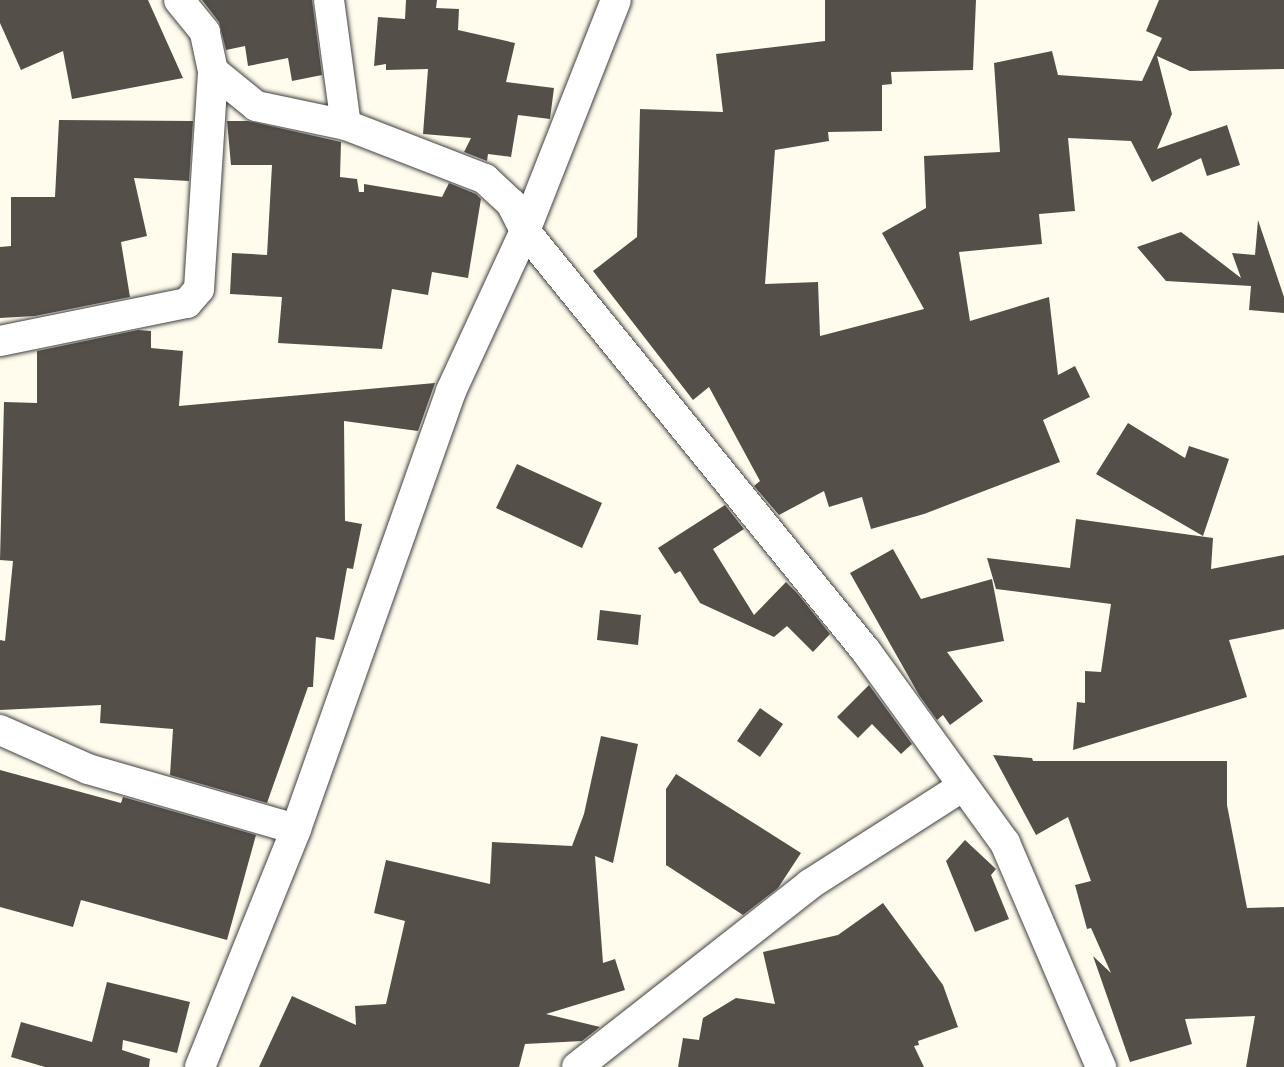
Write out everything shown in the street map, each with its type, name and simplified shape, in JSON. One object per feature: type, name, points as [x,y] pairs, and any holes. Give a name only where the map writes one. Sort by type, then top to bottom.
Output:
[{"type":"street","points":[[0,341],[187,303],[199,290],[213,71],[205,32],[179,0]]},
{"type":"street","points":[[329,0],[346,125]]},
{"type":"street","points":[[200,1067],[296,829],[451,391],[525,231],[616,0]]},
{"type":"street","points":[[213,71],[256,106],[346,125],[485,179],[511,203],[525,231],[866,651],[1005,843],[1101,1067]]},
{"type":"street","points":[[0,730],[88,769],[296,829]]},
{"type":"street","points":[[577,1067],[810,884],[963,786]]},
{"type":"building","points":[[0,0],[148,0],[183,78],[72,99],[63,51],[21,70],[0,23]]},
{"type":"building","points":[[202,0],[312,0],[322,75],[292,81],[288,58],[248,66],[245,46],[226,50],[219,22]]},
{"type":"building","points":[[406,0],[437,0],[436,8],[459,9],[458,30],[515,43],[506,82],[554,88],[550,119],[518,115],[511,157],[488,154],[487,161],[464,152],[471,138],[423,134],[428,69],[386,70],[386,64],[374,66],[378,17],[405,19]]},
{"type":"building","points":[[825,0],[976,0],[973,70],[891,72],[892,84],[882,85],[882,131],[828,132],[829,141],[775,150],[765,284],[818,282],[820,336],[924,309],[882,233],[926,208],[924,156],[1000,152],[994,63],[1052,51],[1058,75],[1142,81],[1162,38],[1146,31],[1159,0],[1284,0],[1284,69],[1190,71],[1157,56],[1172,114],[1157,149],[1227,125],[1240,165],[1207,176],[1201,158],[1152,182],[1131,141],[1068,138],[1075,211],[1039,214],[1042,244],[959,252],[970,321],[1049,297],[1058,375],[1075,366],[1090,397],[1043,420],[1060,462],[924,514],[871,529],[862,497],[829,507],[824,491],[779,515],[754,486],[760,481],[709,387],[693,400],[593,271],[637,237],[640,109],[723,112],[716,54],[825,41]]},
{"type":"building","points":[[59,120],[193,121],[189,181],[134,178],[147,236],[121,242],[130,297],[35,316],[0,318],[0,247],[11,246],[11,197],[55,197]]},
{"type":"building","points":[[227,121],[248,121],[341,142],[340,177],[357,179],[359,192],[364,192],[364,184],[442,197],[449,183],[476,194],[481,199],[468,278],[432,272],[428,295],[392,289],[382,349],[278,343],[282,297],[230,294],[232,253],[267,255],[272,165],[231,165]]},
{"type":"building","points":[[1258,220],[1284,297],[1284,313],[1249,310],[1251,286],[1166,281],[1137,247],[1181,232],[1241,278],[1232,253],[1255,255]]},
{"type":"building","points":[[138,330],[151,331],[151,348],[183,351],[179,406],[435,383],[418,431],[344,421],[345,521],[362,524],[353,569],[347,568],[334,640],[316,637],[313,687],[308,687],[267,803],[170,775],[173,729],[100,723],[101,705],[0,710],[0,640],[5,641],[13,561],[0,560],[4,402],[37,403],[37,351]]},
{"type":"building","points":[[1128,423],[1185,458],[1189,446],[1229,459],[1203,536],[1096,474]]},
{"type":"building","points":[[517,464],[602,503],[582,548],[496,508]]},
{"type":"building","points":[[725,505],[744,529],[713,549],[754,615],[786,582],[797,593],[830,634],[813,652],[787,626],[774,637],[700,603],[680,571],[675,574],[658,548]]},
{"type":"building","points":[[1076,519],[1213,538],[1211,569],[1284,555],[1284,629],[1229,640],[1247,697],[1073,750],[1077,702],[1085,703],[1085,671],[1101,672],[1111,604],[996,589],[987,558],[1070,568]]},
{"type":"building","points":[[893,549],[921,599],[992,579],[1004,641],[947,652],[983,701],[950,725],[943,715],[937,720],[919,695],[850,573]]},
{"type":"building","points":[[600,610],[641,615],[638,645],[597,640]]},
{"type":"building","points":[[869,685],[912,744],[901,754],[872,724],[858,738],[837,717]]},
{"type":"building","points":[[760,708],[783,724],[760,757],[737,741]]},
{"type":"building","points":[[601,736],[638,744],[613,863],[595,856],[603,963],[615,959],[625,990],[546,1014],[600,1027],[582,1041],[525,1044],[519,1067],[259,1067],[292,996],[356,1025],[355,1006],[386,1004],[405,921],[374,913],[386,860],[490,884],[492,842],[572,846],[584,814]]},
{"type":"building","points":[[993,755],[1032,758],[1033,761],[1227,761],[1227,805],[1247,908],[1284,907],[1284,1067],[1246,1067],[1255,1016],[1185,1019],[1192,1044],[1130,1062],[1093,956],[1111,973],[1091,928],[1087,929],[1075,885],[1091,881],[1068,817],[1036,835]]},
{"type":"building","points":[[0,770],[121,803],[123,797],[256,835],[227,940],[81,900],[73,927],[0,907]]},
{"type":"building","points":[[676,774],[801,853],[778,888],[743,915],[666,865],[666,789]]},
{"type":"building","points":[[965,840],[996,869],[991,875],[1009,919],[975,932],[946,861]]},
{"type":"building","points":[[883,903],[943,985],[958,1027],[918,1041],[919,1045],[914,1046],[924,1067],[678,1067],[683,1038],[699,1040],[703,1018],[736,998],[775,1004],[763,952],[838,935]]},
{"type":"building","points":[[107,982],[190,1002],[177,1053],[123,1040],[122,1050],[150,1059],[149,1067],[45,1067],[11,1057],[21,1022],[92,1042]]}]
